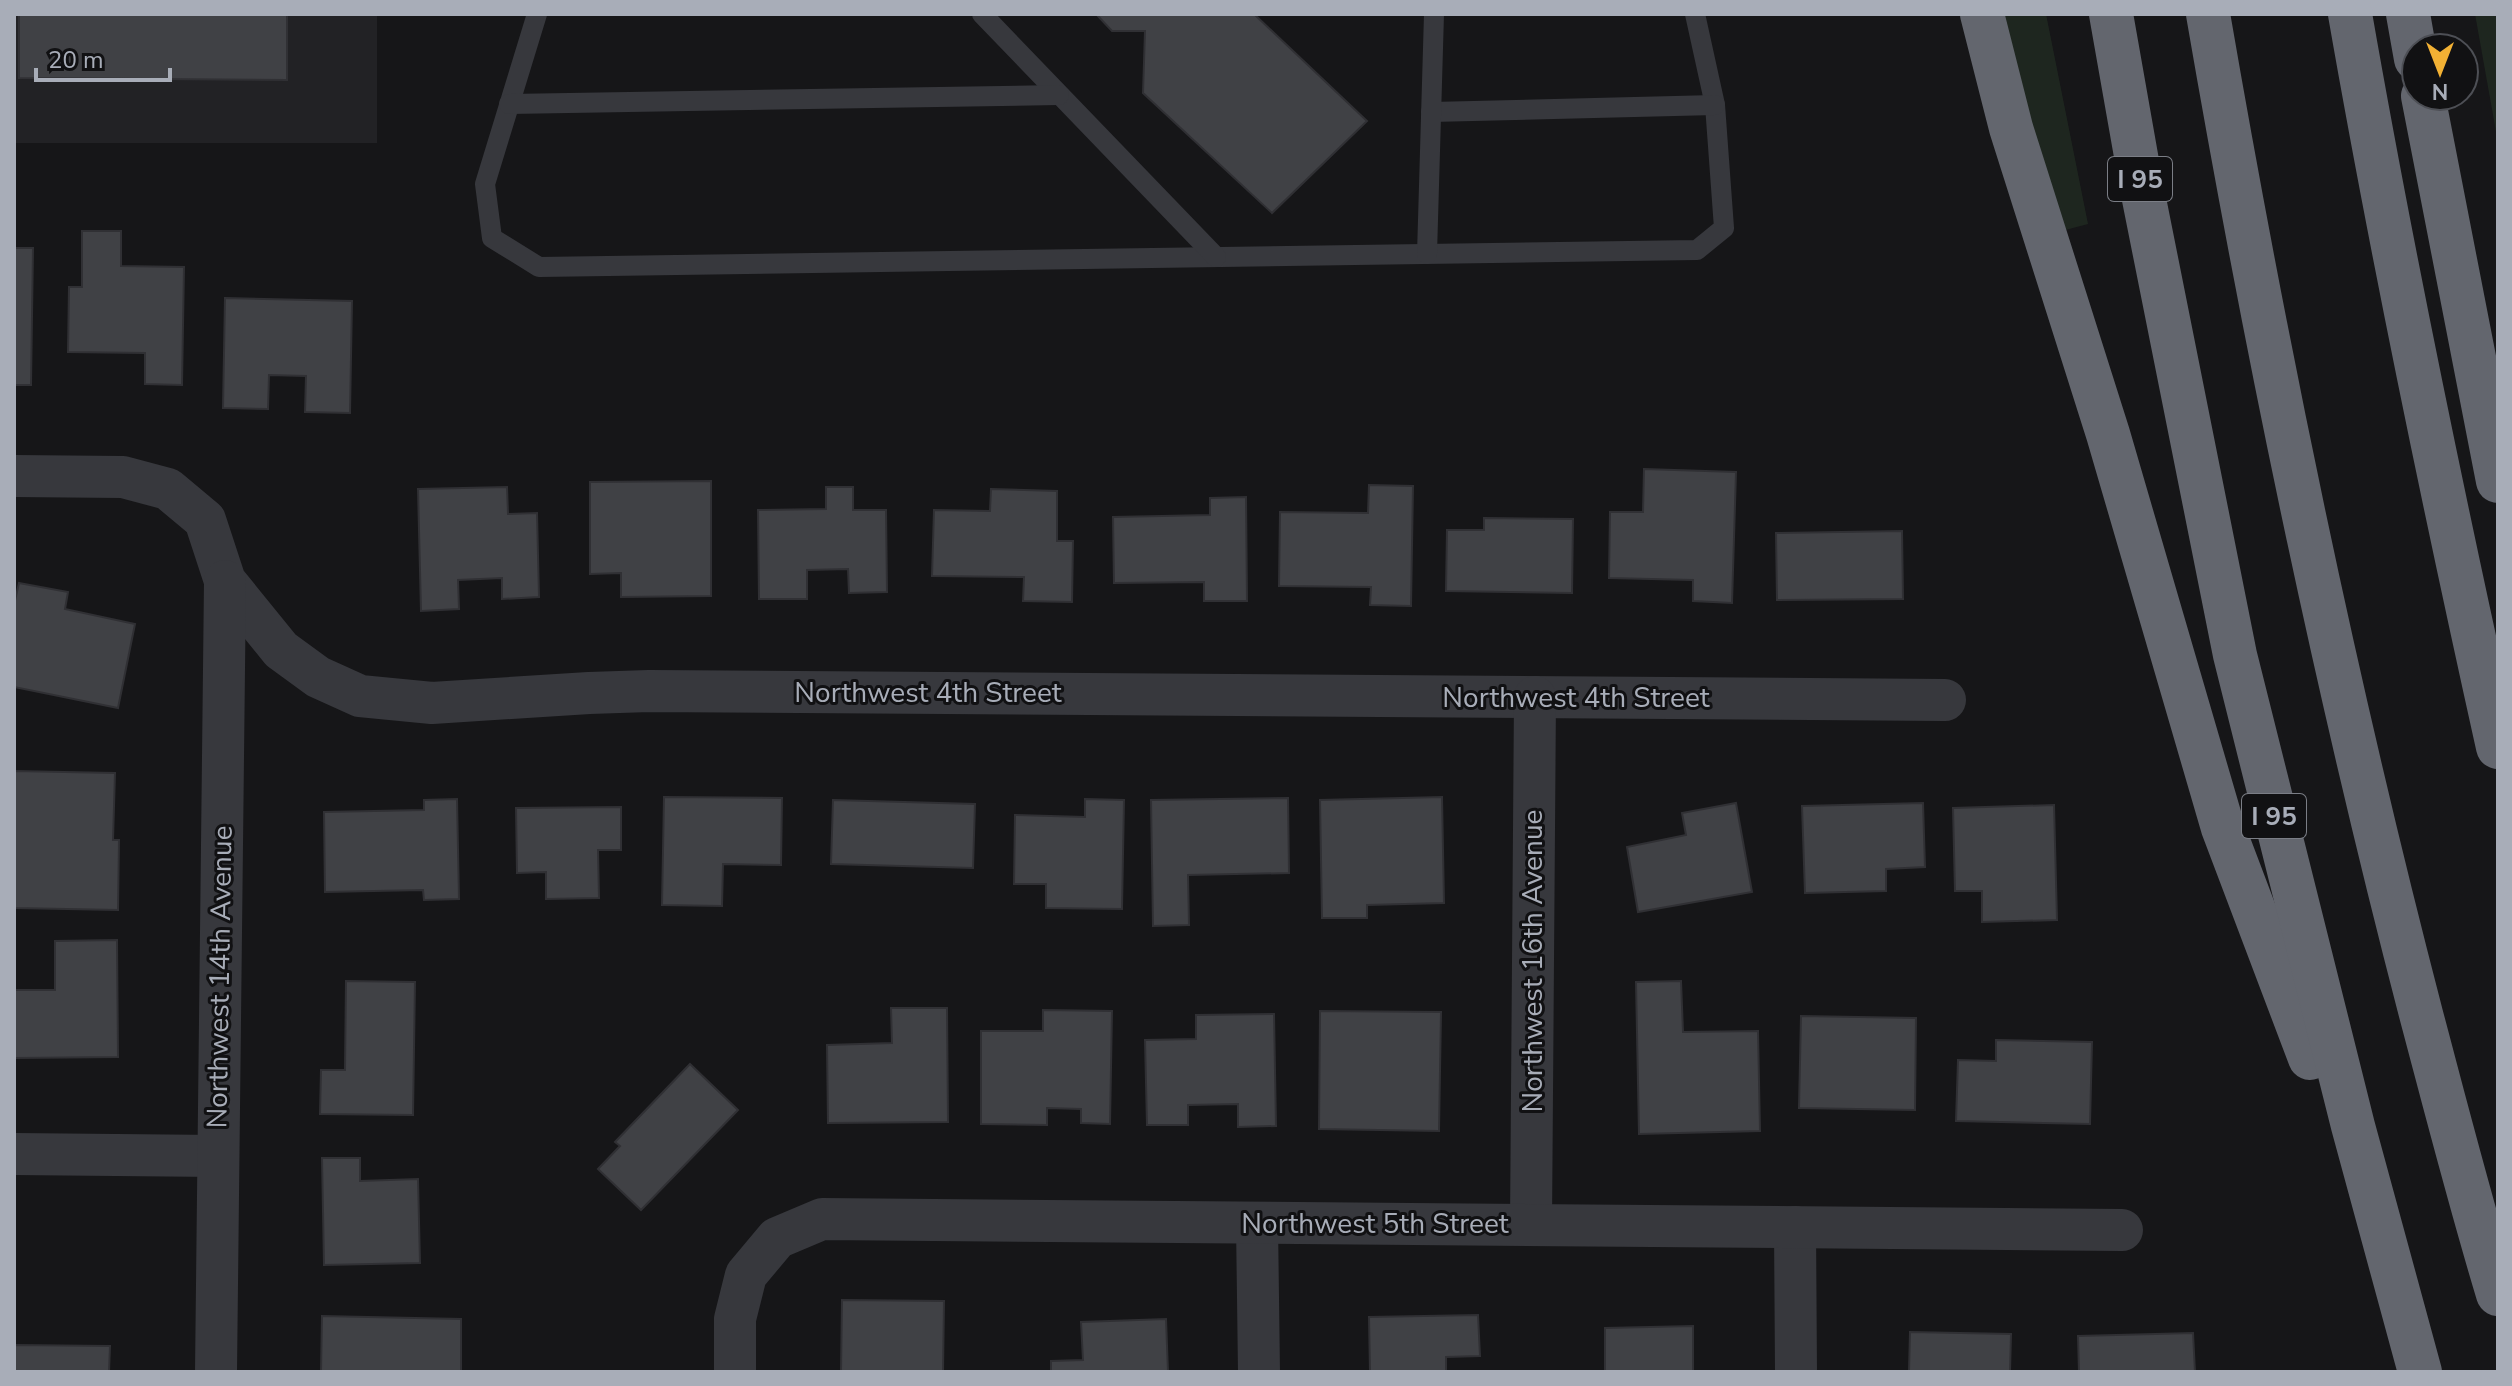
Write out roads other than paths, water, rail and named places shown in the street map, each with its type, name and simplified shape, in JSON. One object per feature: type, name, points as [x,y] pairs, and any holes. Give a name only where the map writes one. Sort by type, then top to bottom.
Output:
[{"type":"highway","points":[[1982,14],[2011,128],[2108,434],[2223,828],[2396,1285]]},
{"type":"highway","name":"I 95","points":[[2111,14],[2144,199],[2235,655],[2317,988],[2420,1372]]},
{"type":"highway","points":[[2208,14],[2264,319],[2328,627],[2402,938],[2498,1294]]},
{"type":"highway","points":[[2350,14],[2400,289],[2498,747]]},
{"type":"highway","points":[[2426,112],[2498,481]]},
{"type":"street","name":"Northwest 4th Street","points":[[14,476],[123,477],[168,489],[205,520],[225,581],[281,650],[318,677],[360,696],[432,703],[649,691],[1945,700]]},
{"type":"street","name":"Northwest 14th Avenue","points":[[216,1372],[225,581]]},
{"type":"street","name":"Northwest 16th Avenue","points":[[1531,1225],[1535,697]]},
{"type":"street","points":[[14,1154],[218,1156]]},
{"type":"street","name":"Northwest 5th Street","points":[[735,1372],[735,1319],[746,1275],[777,1238],[822,1219],[2122,1230]]},
{"type":"street","points":[[1257,1223],[1259,1372]]},
{"type":"street","points":[[1795,1227],[1796,1372]]},
{"type":"lane","points":[[537,14],[485,184],[492,238],[539,267],[1697,250],[1724,228],[1715,105],[1695,14]]},
{"type":"lane","points":[[982,14],[1216,257]]},
{"type":"lane","points":[[1427,254],[1434,14]]},
{"type":"lane","points":[[509,104],[1059,95]]},
{"type":"lane","points":[[1431,112],[1715,105]]}]
